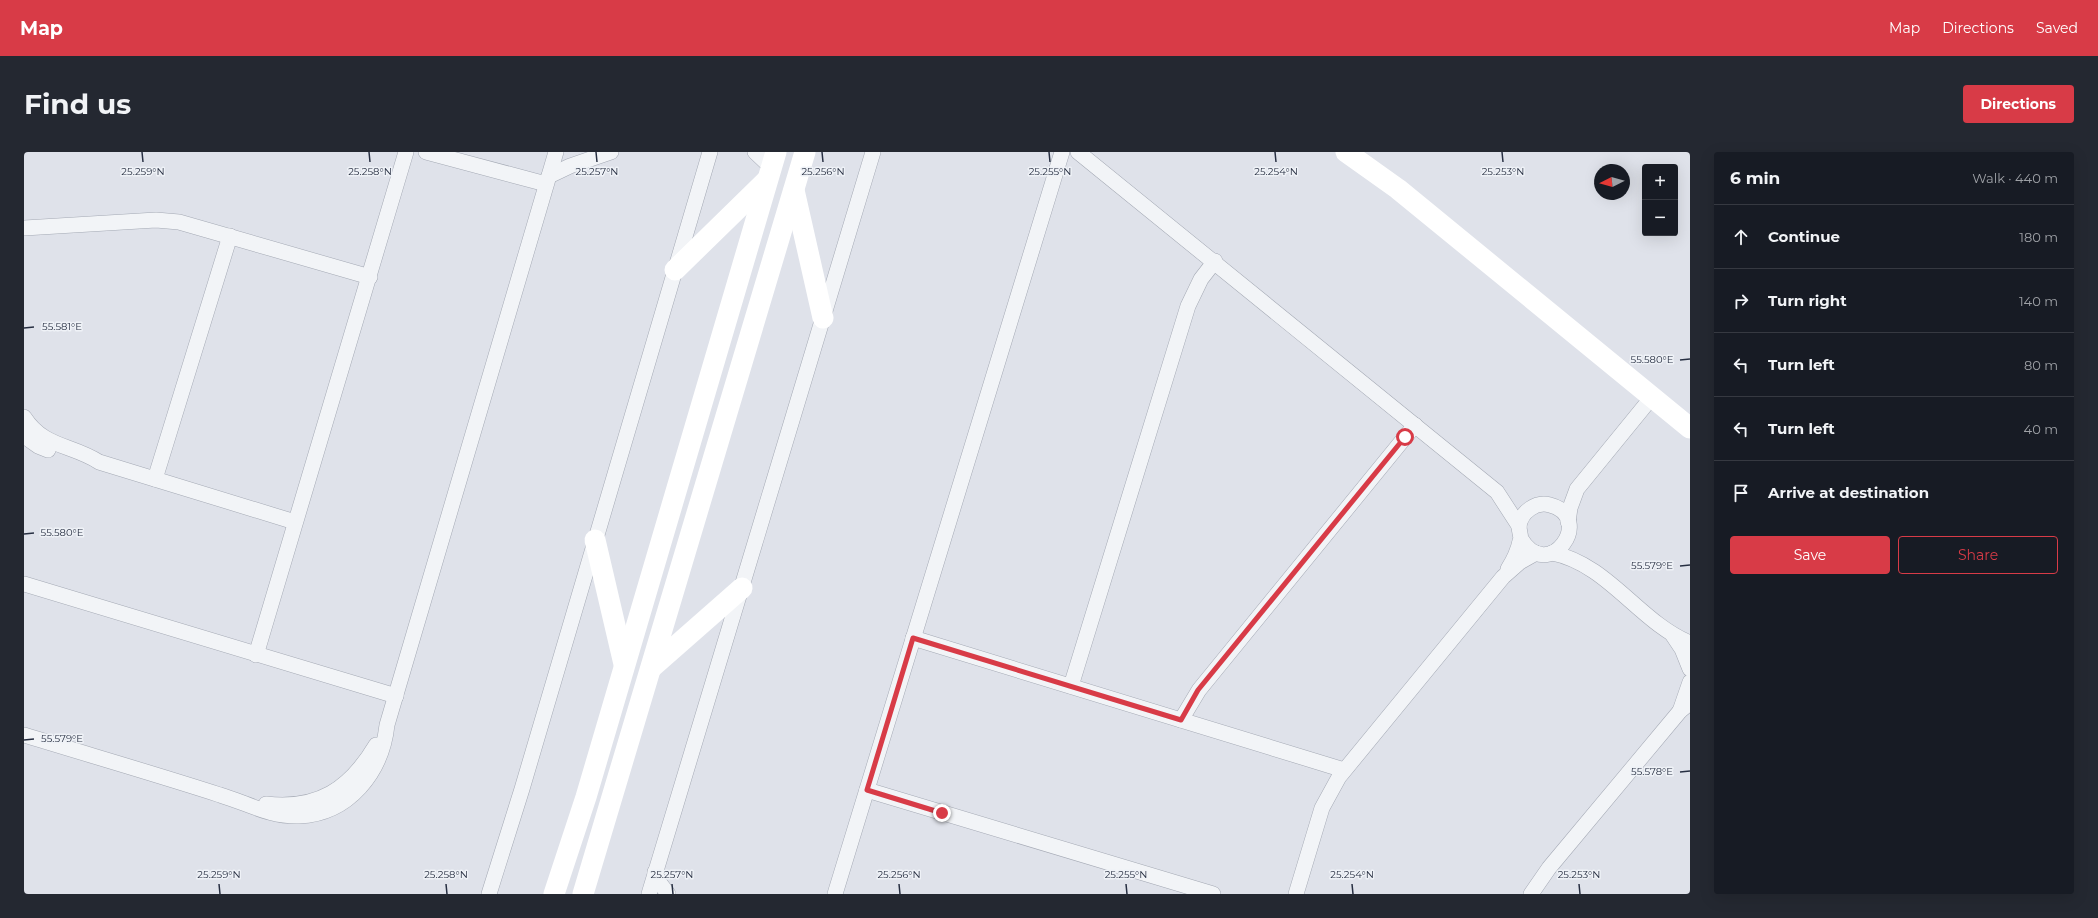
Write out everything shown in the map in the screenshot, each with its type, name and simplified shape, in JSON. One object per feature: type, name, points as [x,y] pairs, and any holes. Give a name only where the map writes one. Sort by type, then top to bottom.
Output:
[{"type":"street","points":[[256,655],[370,278],[406,152]]},
{"type":"street","points":[[426,152],[548,180],[570,166],[611,152]]},
{"type":"street","points":[[24,735],[223,796],[276,805],[299,804],[320,799],[340,788],[357,773],[365,763],[387,725],[556,152]]},
{"type":"street","points":[[489,894],[710,152]]},
{"type":"street","points":[[755,152],[772,166]]},
{"type":"street","points":[[583,894],[805,152]]},
{"type":"street","points":[[649,894],[873,152]]},
{"type":"street","points":[[835,894],[1062,152]]},
{"type":"street","points":[[1078,152],[1215,261],[1498,492],[1539,505],[1549,504],[1561,510],[1568,529],[1586,565]]},
{"type":"street","points":[[1346,152],[1374,174],[1398,189]]},
{"type":"street","points":[[1363,152],[1398,189],[1690,428]]},
{"type":"street","points":[[675,270],[772,166]]},
{"type":"street","points":[[554,894],[586,797],[772,166]]},
{"type":"street","points":[[794,188],[823,318]]},
{"type":"street","points":[[24,228],[168,220],[230,236],[370,278]]},
{"type":"street","points":[[155,479],[230,236]]},
{"type":"street","points":[[1071,686],[1188,306],[1201,279],[1215,261]]},
{"type":"street","points":[[1552,553],[1562,547],[1568,529],[1577,489],[1652,397]]},
{"type":"street","points":[[24,417],[34,431],[49,442],[85,454],[99,462]]},
{"type":"street","points":[[1181,720],[1198,690],[1415,425]]},
{"type":"street","points":[[24,436],[44,449],[83,460],[99,462],[295,522]]},
{"type":"street","points":[[1503,577],[1520,533],[1525,513],[1539,505],[1577,489]]},
{"type":"street","points":[[1498,492],[1525,545],[1536,553]]},
{"type":"street","points":[[595,540],[624,665]]},
{"type":"street","points":[[1296,894],[1322,808],[1331,788],[1344,770],[1503,577],[1520,562],[1536,553],[1552,553],[1567,557],[1586,565],[1671,634],[1682,649],[1690,669]]},
{"type":"street","points":[[24,584],[396,696]]},
{"type":"street","points":[[651,668],[742,588]]},
{"type":"street","points":[[1671,634],[1690,642]]},
{"type":"street","points":[[913,638],[1344,770]]},
{"type":"street","points":[[1531,894],[1549,868],[1685,707],[1690,682]]},
{"type":"street","points":[[867,790],[1212,894]]},
{"type":"street","points":[[655,872],[659,882],[668,894]]},
{"type":"route","points":[[942,813],[867,790],[913,638],[1181,720],[1198,690],[1405,437]]}]
